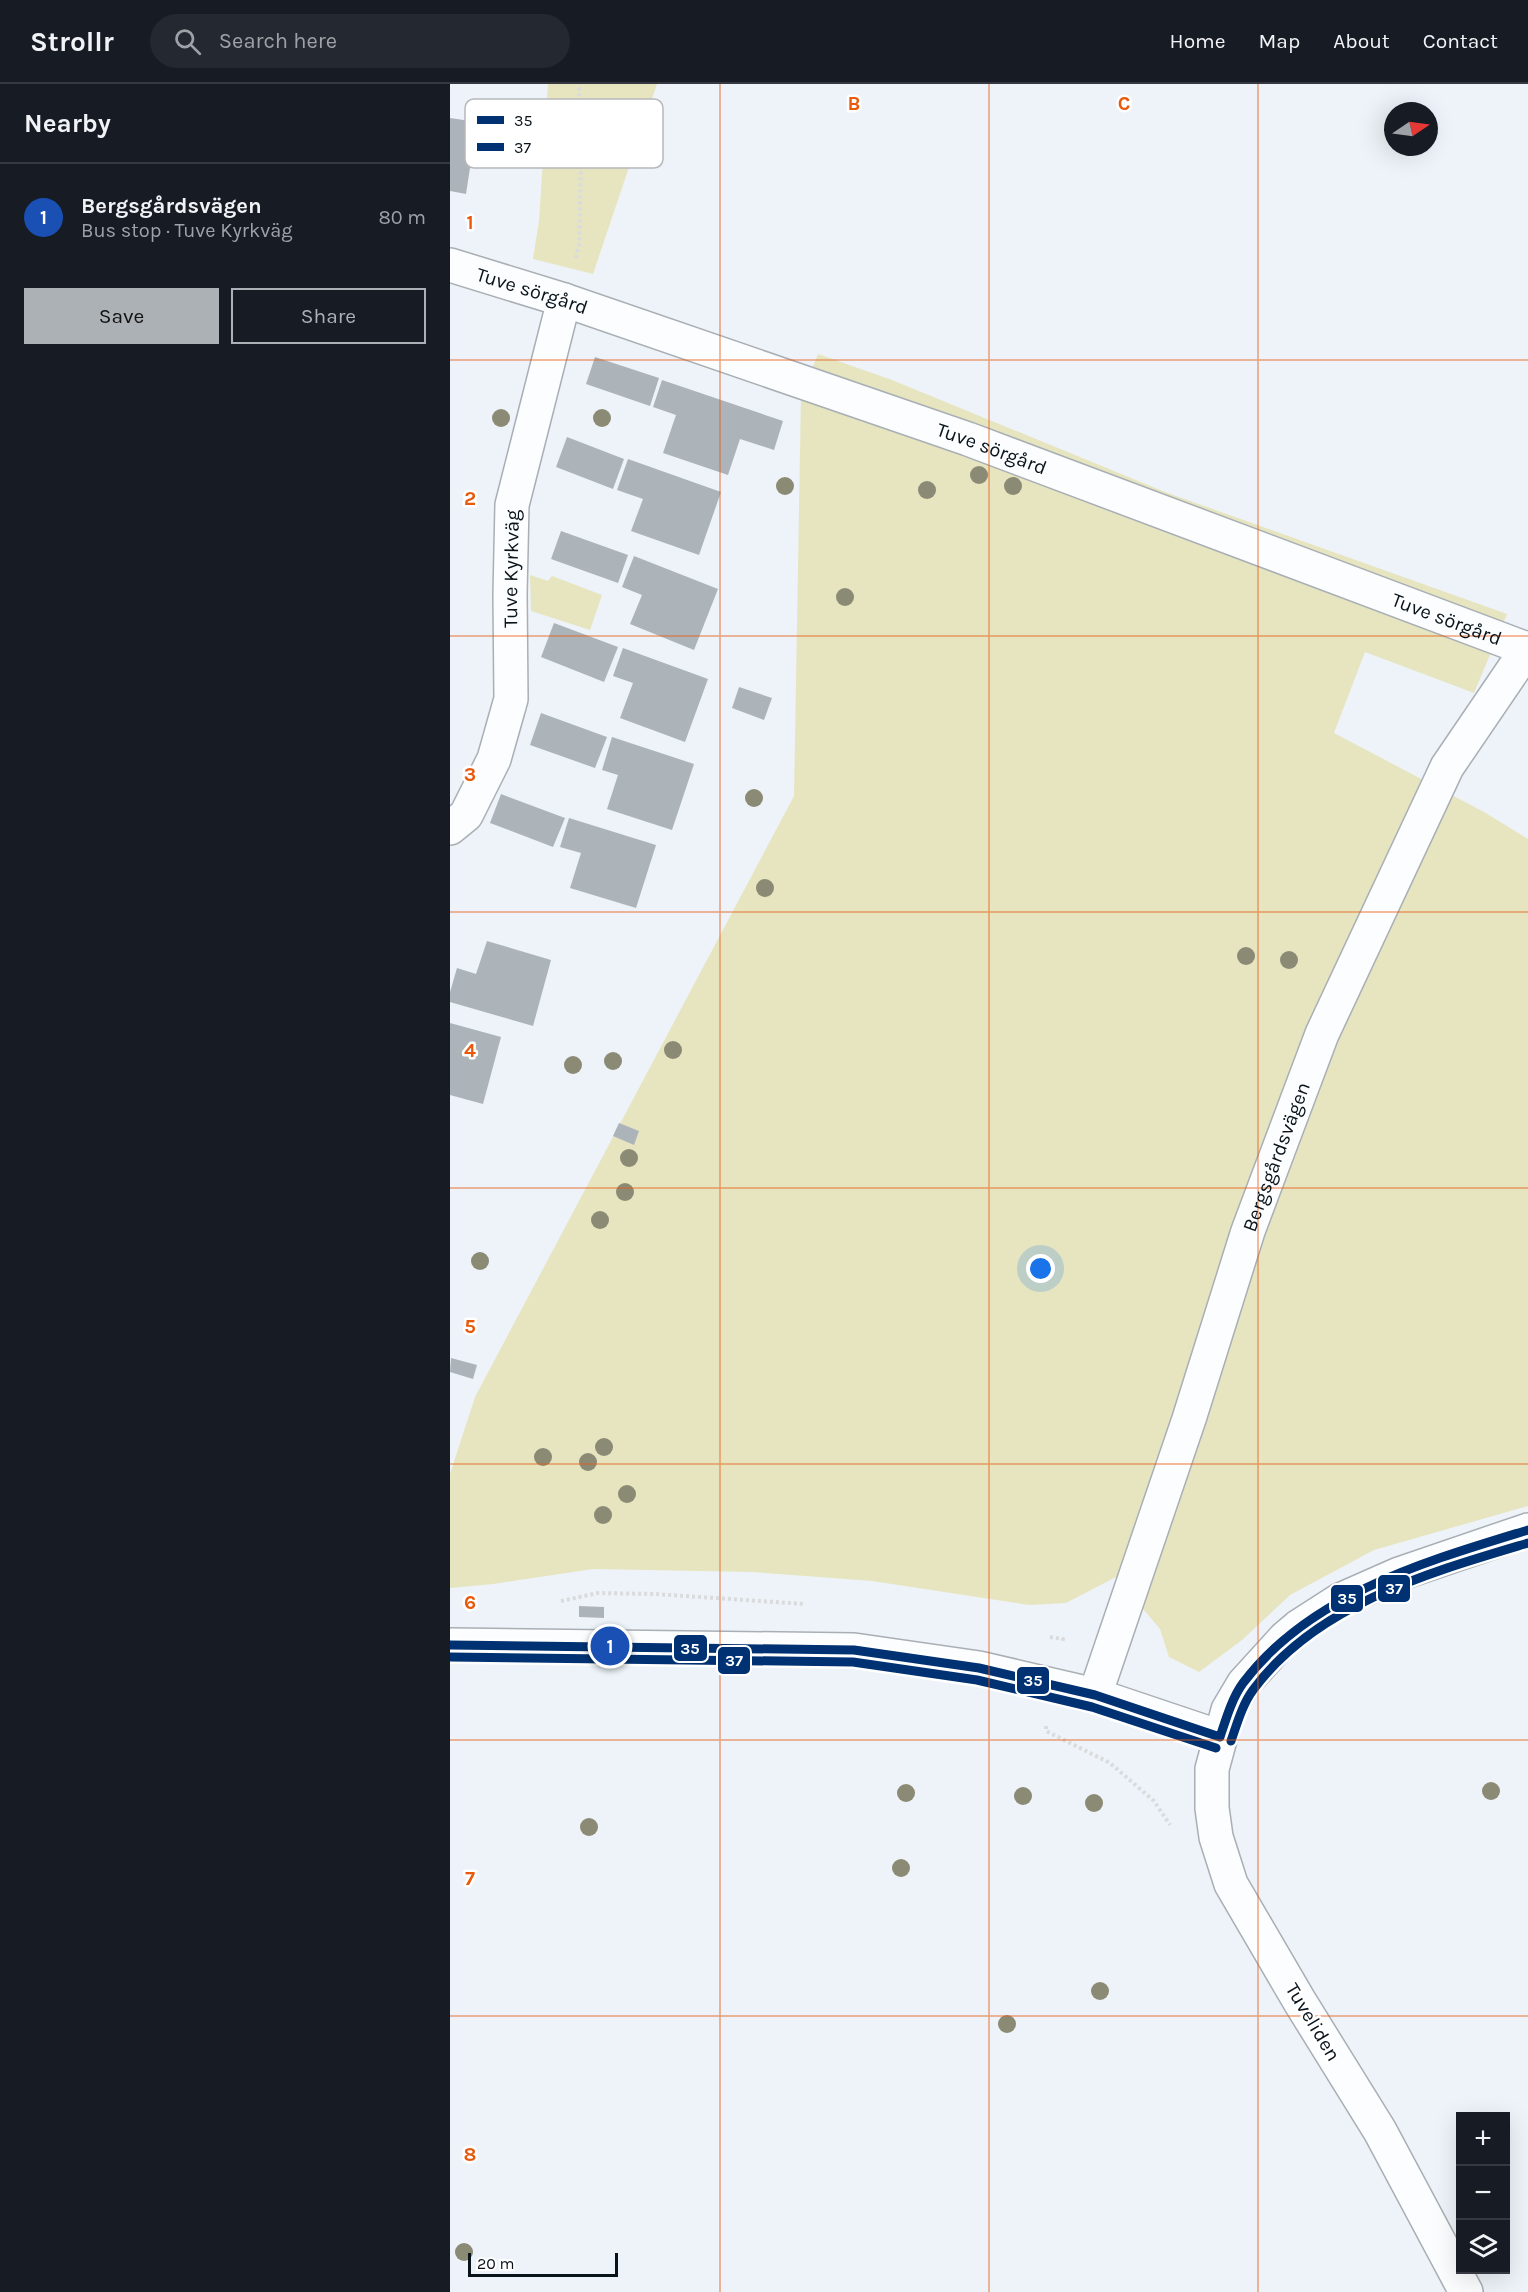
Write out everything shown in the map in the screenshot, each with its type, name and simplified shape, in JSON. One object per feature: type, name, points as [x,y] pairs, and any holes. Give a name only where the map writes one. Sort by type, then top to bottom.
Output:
[{"type":"street","name":"Tuve sörgård","points":[[450,265],[564,300],[968,439],[1528,649]]},
{"type":"street","name":"Tuve Kyrkväg","points":[[450,828],[466,815],[494,759],[511,699],[512,505],[564,300]]},
{"type":"street","name":"Bergsgårdsvägen","points":[[1095,1695],[1190,1419],[1248,1232],[1322,1034],[1447,767],[1528,649]]},
{"type":"street","points":[[450,1645],[854,1650],[979,1668],[1095,1695],[1220,1737],[1228,1710],[1244,1683],[1285,1638],[1306,1622],[1340,1600],[1399,1574],[1528,1530]]},
{"type":"street","name":"Tuveliden","points":[[1220,1737],[1212,1769],[1212,1808],[1216,1837],[1231,1884],[1300,2002],[1380,2131],[1467,2292]]},
{"type":"path","points":[[579,84],[579,99]]},
{"type":"path","points":[[564,300],[579,246],[581,168]]},
{"type":"path","points":[[560,1601],[598,1593],[621,1593],[810,1604]]},
{"type":"path","points":[[1040,1636],[1063,1639],[1046,1731],[1110,1763],[1154,1801],[1173,1831]]},
{"type":"green space","points":[[548,84],[657,84],[652,99],[547,99]]},
{"type":"green space","points":[[542,168],[629,168],[593,274],[533,259],[539,221]]},
{"type":"green space","points":[[818,354],[892,380],[1165,492],[1507,614],[1474,693],[1365,652],[1334,733],[1484,812],[1528,839],[1528,1506],[1374,1550],[1290,1595],[1242,1640],[1199,1672],[1169,1657],[1160,1629],[1116,1577],[1066,1603],[1029,1605],[872,1581],[753,1572],[593,1569],[450,1588],[450,1474],[475,1397],[794,796],[801,395]]},
{"type":"green space","points":[[530,575],[548,581],[552,576],[602,595],[590,630],[531,611]]},
{"type":"building","points":[[450,118],[465,120],[465,168],[470,168],[466,194],[450,191]]},
{"type":"building","points":[[595,357],[659,378],[650,406],[586,384]]},
{"type":"building","points":[[662,380],[783,421],[774,450],[740,439],[728,475],[663,453],[676,415],[653,407]]},
{"type":"building","points":[[567,437],[624,459],[613,489],[556,467]]},
{"type":"building","points":[[628,459],[721,492],[699,555],[631,531],[643,499],[617,490]]},
{"type":"building","points":[[561,531],[628,555],[618,583],[551,559]]},
{"type":"building","points":[[634,556],[718,589],[694,650],[630,624],[642,595],[622,587]]},
{"type":"building","points":[[554,623],[618,647],[604,682],[541,657]]},
{"type":"building","points":[[623,648],[708,679],[685,742],[620,718],[633,683],[613,676]]},
{"type":"building","points":[[739,687],[772,698],[764,720],[732,708]]},
{"type":"building","points":[[541,713],[607,737],[595,768],[530,745]]},
{"type":"building","points":[[612,737],[694,764],[672,830],[607,809],[618,775],[602,770]]},
{"type":"building","points":[[501,794],[565,818],[553,847],[490,823]]},
{"type":"building","points":[[569,818],[656,845],[636,908],[570,888],[581,853],[560,847]]},
{"type":"building","points":[[487,941],[551,960],[533,1026],[450,1002],[450,992],[457,968],[476,974]]},
{"type":"building","points":[[450,1023],[501,1037],[483,1104],[450,1095]]},
{"type":"building","points":[[619,1123],[639,1131],[634,1145],[613,1136]]},
{"type":"building","points":[[451,1358],[477,1365],[473,1379],[450,1372]]},
{"type":"building","points":[[579,1606],[604,1607],[604,1618],[579,1617]]},
{"type":"transit line","name":"35","points":[[1220,1737],[1232,1702],[1243,1683],[1270,1652],[1302,1626],[1336,1604],[1373,1585],[1450,1554],[1528,1530]]},
{"type":"transit line","name":"37","points":[[1231,1741],[1243,1708],[1253,1690],[1279,1660],[1309,1635],[1342,1613],[1378,1595],[1453,1566],[1528,1543]]},
{"type":"transit line","name":"35","points":[[450,1645],[854,1650],[979,1668],[1095,1695],[1220,1737]]},
{"type":"transit line","name":"37","points":[[450,1657],[853,1662],[977,1680],[1092,1707],[1216,1748]]},
{"type":"place","name":"Bergsgårdsvägen","points":[[610,1646]]}]
